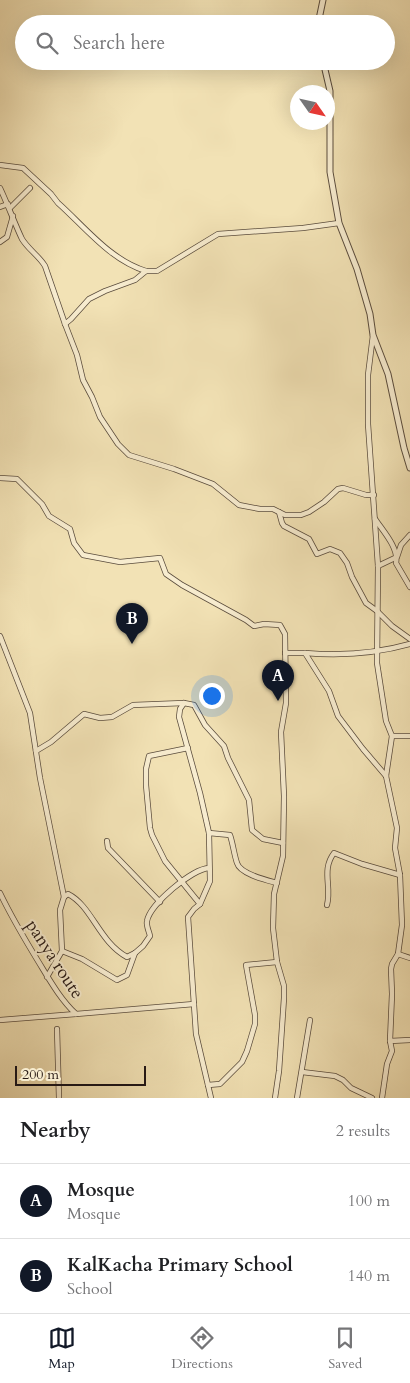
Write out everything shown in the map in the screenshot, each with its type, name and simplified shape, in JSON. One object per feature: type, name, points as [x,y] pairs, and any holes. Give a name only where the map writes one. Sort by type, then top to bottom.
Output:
[{"type":"street","points":[[320,15],[323,0]]},
{"type":"street","points":[[325,70],[330,91],[330,172],[339,223],[360,278],[370,314],[373,335],[388,374],[410,468]]},
{"type":"street","points":[[0,165],[23,168],[111,254],[137,269],[146,271],[157,271],[218,234],[303,228],[339,223]]},
{"type":"street","points":[[0,188],[23,241],[45,266],[77,355],[83,380],[100,418],[129,456],[174,469],[213,484],[239,505],[260,509],[273,509],[285,515],[301,515],[309,512],[338,489],[343,488],[366,495],[374,495]]},
{"type":"street","points":[[0,207],[9,206],[30,188]]},
{"type":"street","points":[[0,242],[8,236],[13,216]]},
{"type":"street","points":[[65,324],[72,319],[89,299],[135,280],[146,271]]},
{"type":"street","points":[[373,335],[368,375],[368,424],[378,566],[376,663],[386,721],[392,736],[386,776],[397,828],[395,848],[400,875],[402,925],[398,954],[391,969],[390,1041],[392,1051],[382,1098]]},
{"type":"street","points":[[0,478],[17,479],[42,504],[49,516],[70,529],[74,543],[83,555],[120,562],[160,558],[166,574],[182,585],[229,610],[254,626],[264,624],[280,625],[285,634],[286,703],[281,732],[284,796],[283,856],[274,894],[273,928],[277,962],[284,986],[284,998],[280,1071],[275,1098]]},
{"type":"street","points":[[279,512],[284,526],[309,539],[318,554],[330,549],[340,553],[348,563],[352,577],[366,604],[410,639]]},
{"type":"street","points":[[374,519],[393,546],[397,557]]},
{"type":"street","points":[[410,535],[400,545],[396,563],[410,587]]},
{"type":"street","points":[[378,566],[397,557]]},
{"type":"street","points":[[0,636],[30,713],[64,897],[60,910],[62,951],[47,977]]},
{"type":"street","points":[[285,653],[329,655],[376,652],[410,644]]},
{"type":"street","points":[[305,653],[329,692],[338,716],[386,776]]},
{"type":"street","points":[[36,752],[84,714],[100,718],[112,717],[133,705],[184,703],[196,707],[205,725],[224,746],[249,800],[252,830],[263,838],[283,843]]},
{"type":"street","points":[[184,703],[180,708],[179,717],[209,833],[210,881],[200,904],[188,917],[196,1034],[211,1098]]},
{"type":"street","points":[[392,736],[410,736]]},
{"type":"street","points":[[188,748],[152,754],[148,760],[146,769],[150,828],[165,861],[200,904]]},
{"type":"street","points":[[209,833],[230,835],[240,868],[254,876],[277,883]]},
{"type":"street","points":[[107,841],[108,848],[160,902]]},
{"type":"street","points":[[326,905],[329,891],[326,874],[333,853],[400,875]]},
{"type":"street","points":[[62,951],[117,980],[127,975],[135,954],[149,938],[150,933],[146,923],[147,919],[160,902],[182,880],[200,869],[209,868]]},
{"type":"street","name":"panya route","points":[[0,893],[18,929],[47,977],[67,1006],[76,1014],[194,1004]]},
{"type":"street","points":[[64,897],[68,894],[81,904],[98,930],[115,950],[127,957],[135,954]]},
{"type":"street","points":[[398,954],[410,958]]},
{"type":"street","points":[[208,1085],[220,1084],[242,1062],[251,1038],[255,1024],[255,1015],[246,965],[277,962]]},
{"type":"street","points":[[0,1020],[76,1014]]},
{"type":"street","points":[[297,1098],[310,1020]]},
{"type":"street","points":[[57,1029],[59,1098]]},
{"type":"street","points":[[390,1041],[410,1040]]},
{"type":"street","points":[[302,1072],[335,1076],[343,1080],[351,1088],[372,1098]]},
{"type":"place","name":"KalKacha Primary School","points":[[132,644]]},
{"type":"place","name":"Mosque","points":[[278,701]]}]
